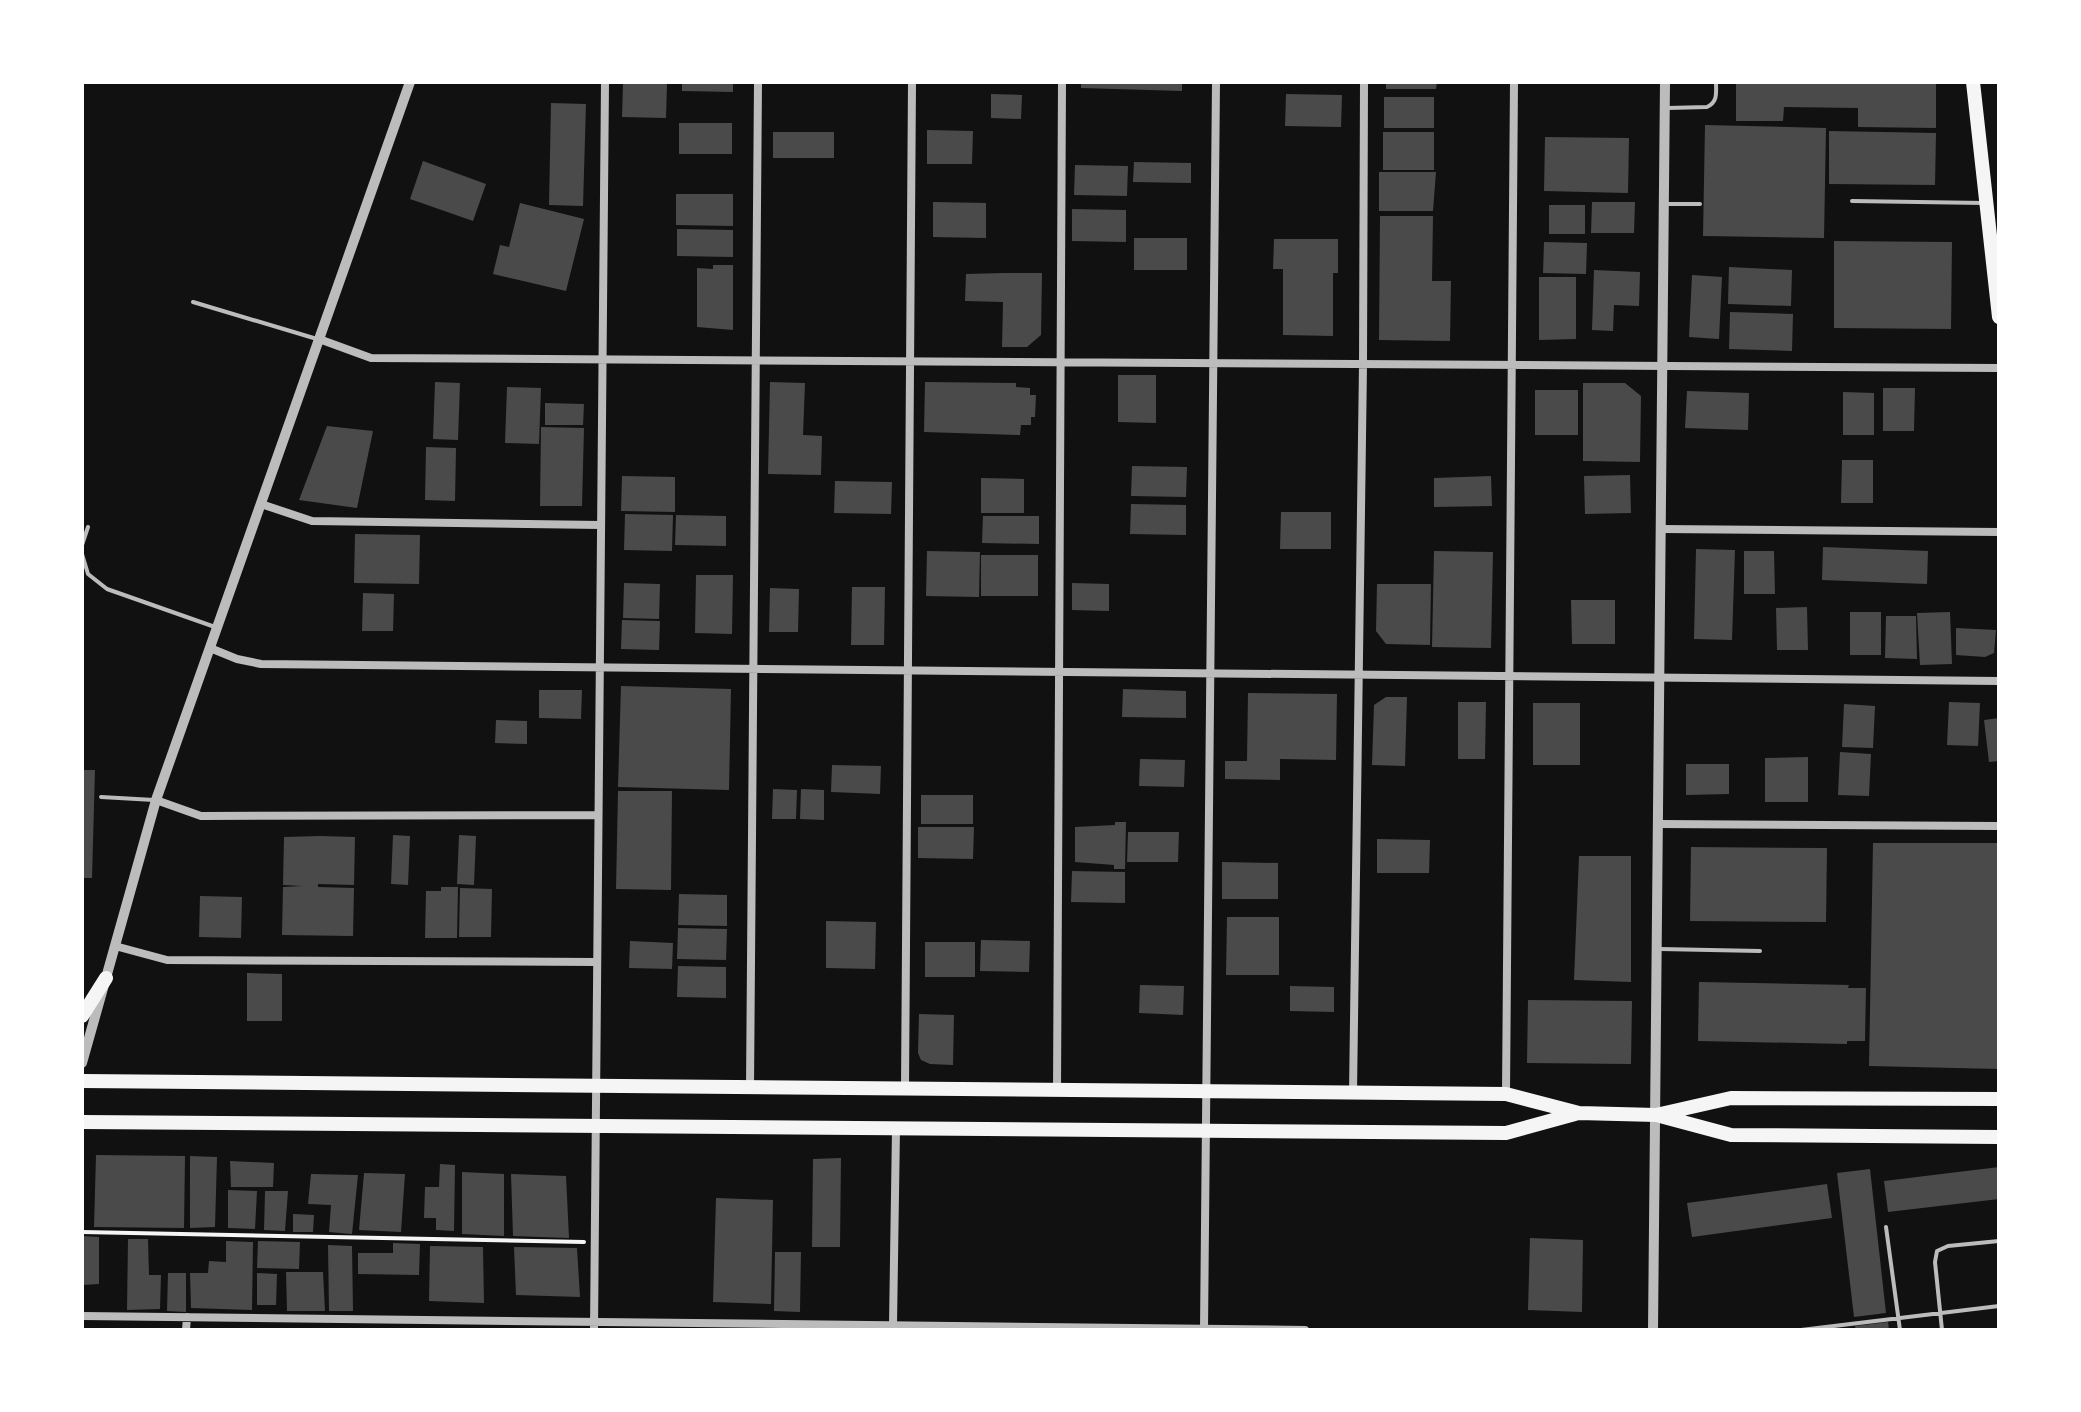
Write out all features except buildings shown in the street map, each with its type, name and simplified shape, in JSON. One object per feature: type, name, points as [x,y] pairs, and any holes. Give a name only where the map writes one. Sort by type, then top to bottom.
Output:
[{"type":"main road","points":[[1973,82],[1999,317]]},
{"type":"main road","points":[[82,1016],[106,978]]},
{"type":"main road","points":[[82,1081],[1506,1094],[1579,1113],[1656,1115],[1731,1135],[1999,1137]]},
{"type":"main road","points":[[1656,1115],[1731,1098],[1999,1099]]},
{"type":"main road","points":[[82,1122],[1506,1133],[1579,1113]]},
{"type":"street","points":[[82,1063],[156,800],[410,82]]},
{"type":"street","points":[[594,1326],[605,82]]},
{"type":"street","points":[[750,1088],[758,82]]},
{"type":"street","points":[[905,1089],[912,82]]},
{"type":"street","points":[[1057,1091],[1062,82]]},
{"type":"street","points":[[1204,1329],[1216,82]]},
{"type":"street","points":[[1353,1093],[1364,82]]},
{"type":"street","points":[[1506,1094],[1514,82]]},
{"type":"street","points":[[1653,1330],[1665,82]]},
{"type":"street","points":[[319,339],[371,358],[1999,368]]},
{"type":"street","points":[[261,504],[312,521],[601,525]]},
{"type":"street","points":[[1661,529],[1999,532]]},
{"type":"street","points":[[210,648],[237,659],[261,664],[1999,681]]},
{"type":"street","points":[[156,800],[201,816],[598,815]]},
{"type":"street","points":[[1659,824],[1999,826]]},
{"type":"street","points":[[115,946],[167,960],[597,962]]},
{"type":"street","points":[[893,1325],[896,1129]]},
{"type":"street","points":[[82,1316],[594,1326],[893,1325],[1305,1330]]},
{"type":"street","points":[[186,1330],[187,1317]]},
{"type":"street","points":[[358,1319],[358,1330]]},
{"type":"lane","points":[[1665,108],[1713,105],[1716,82]]},
{"type":"lane","points":[[1852,201],[1986,203]]},
{"type":"lane","points":[[1664,204],[1700,204]]},
{"type":"lane","points":[[193,302],[319,339]]},
{"type":"lane","points":[[82,545],[88,527]]},
{"type":"lane","points":[[82,554],[88,574],[107,589],[217,627]]},
{"type":"lane","points":[[101,797],[156,800]]},
{"type":"lane","points":[[1657,949],[1760,951]]},
{"type":"lane","points":[[1886,1227],[1900,1330]]},
{"type":"lane","points":[[1942,1330],[1938,1314],[1937,1251],[1948,1246],[1999,1241]]},
{"type":"lane","points":[[1801,1330],[1999,1306]]},
{"type":"path","points":[[82,1232],[594,1243]]}]
